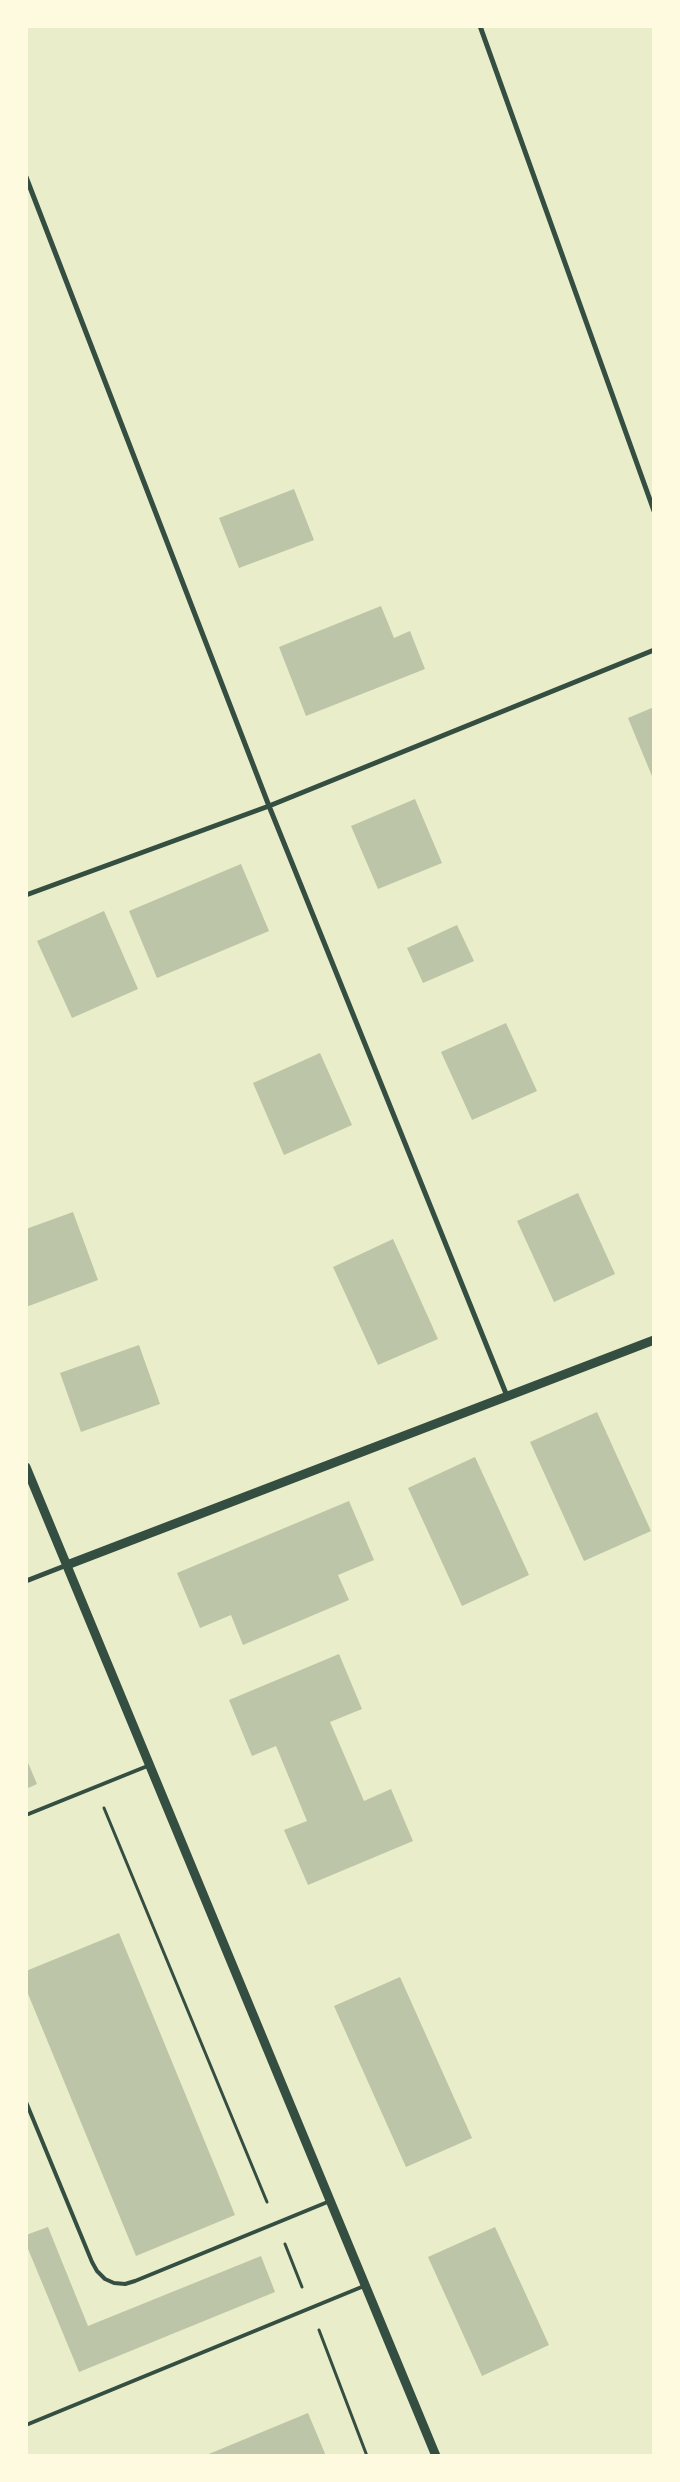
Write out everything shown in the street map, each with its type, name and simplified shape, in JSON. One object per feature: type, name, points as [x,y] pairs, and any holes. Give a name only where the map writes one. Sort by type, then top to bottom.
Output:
[{"type":"street","points":[[480,26],[654,511]]},
{"type":"street","points":[[26,177],[269,806],[507,1396]]},
{"type":"street","points":[[26,895],[269,806],[654,650]]},
{"type":"street","points":[[26,1581],[654,1340]]},
{"type":"street","points":[[26,1467],[436,2456]]},
{"type":"lane","points":[[26,1815],[150,1765]]},
{"type":"lane","points":[[26,2102],[92,2262],[97,2272],[105,2279],[124,2284],[135,2281],[330,2201]]},
{"type":"lane","points":[[26,2425],[365,2286]]},
{"type":"path","points":[[96,1787],[311,2308],[367,2456]]},
{"type":"building","points":[[294,489],[314,540],[239,568],[219,518]]},
{"type":"building","points":[[381,606],[394,638],[410,631],[425,669],[306,716],[279,647]]},
{"type":"building","points":[[654,707],[654,781],[628,718]]},
{"type":"building","points":[[415,799],[442,863],[378,889],[351,826]]},
{"type":"building","points":[[241,864],[269,931],[157,978],[129,911]]},
{"type":"building","points":[[104,911],[138,989],[72,1018],[37,941]]},
{"type":"building","points":[[457,925],[474,961],[423,983],[407,948]]},
{"type":"building","points":[[506,1023],[537,1091],[472,1120],[441,1052]]},
{"type":"building","points":[[320,1053],[352,1125],[284,1155],[253,1083]]},
{"type":"building","points":[[578,1193],[615,1274],[554,1302],[517,1221]]},
{"type":"building","points":[[73,1212],[98,1280],[26,1307],[26,1229]]},
{"type":"building","points":[[393,1239],[438,1339],[378,1365],[333,1267]]},
{"type":"building","points":[[139,1345],[160,1404],[81,1432],[60,1373]]},
{"type":"building","points":[[597,1412],[651,1531],[584,1561],[530,1442]]},
{"type":"building","points":[[475,1457],[529,1575],[462,1606],[408,1488]]},
{"type":"building","points":[[349,1501],[374,1560],[338,1575],[349,1600],[243,1645],[231,1615],[200,1628],[177,1573]]},
{"type":"building","points":[[339,1654],[362,1709],[330,1722],[364,1801],[391,1789],[413,1841],[308,1885],[284,1830],[307,1821],[276,1746],[252,1756],[229,1700]]},
{"type":"building","points":[[26,1758],[37,1784],[26,1789]]},
{"type":"building","points":[[119,1933],[235,2215],[136,2256],[26,1989],[26,1971]]},
{"type":"building","points":[[400,1977],[472,2138],[406,2167],[334,2006]]},
{"type":"building","points":[[48,2227],[88,2326],[261,2256],[275,2292],[79,2372],[26,2244],[26,2235]]},
{"type":"building","points":[[495,2227],[549,2345],[482,2376],[428,2257]]},
{"type":"building","points":[[308,2413],[326,2456],[204,2456]]}]
